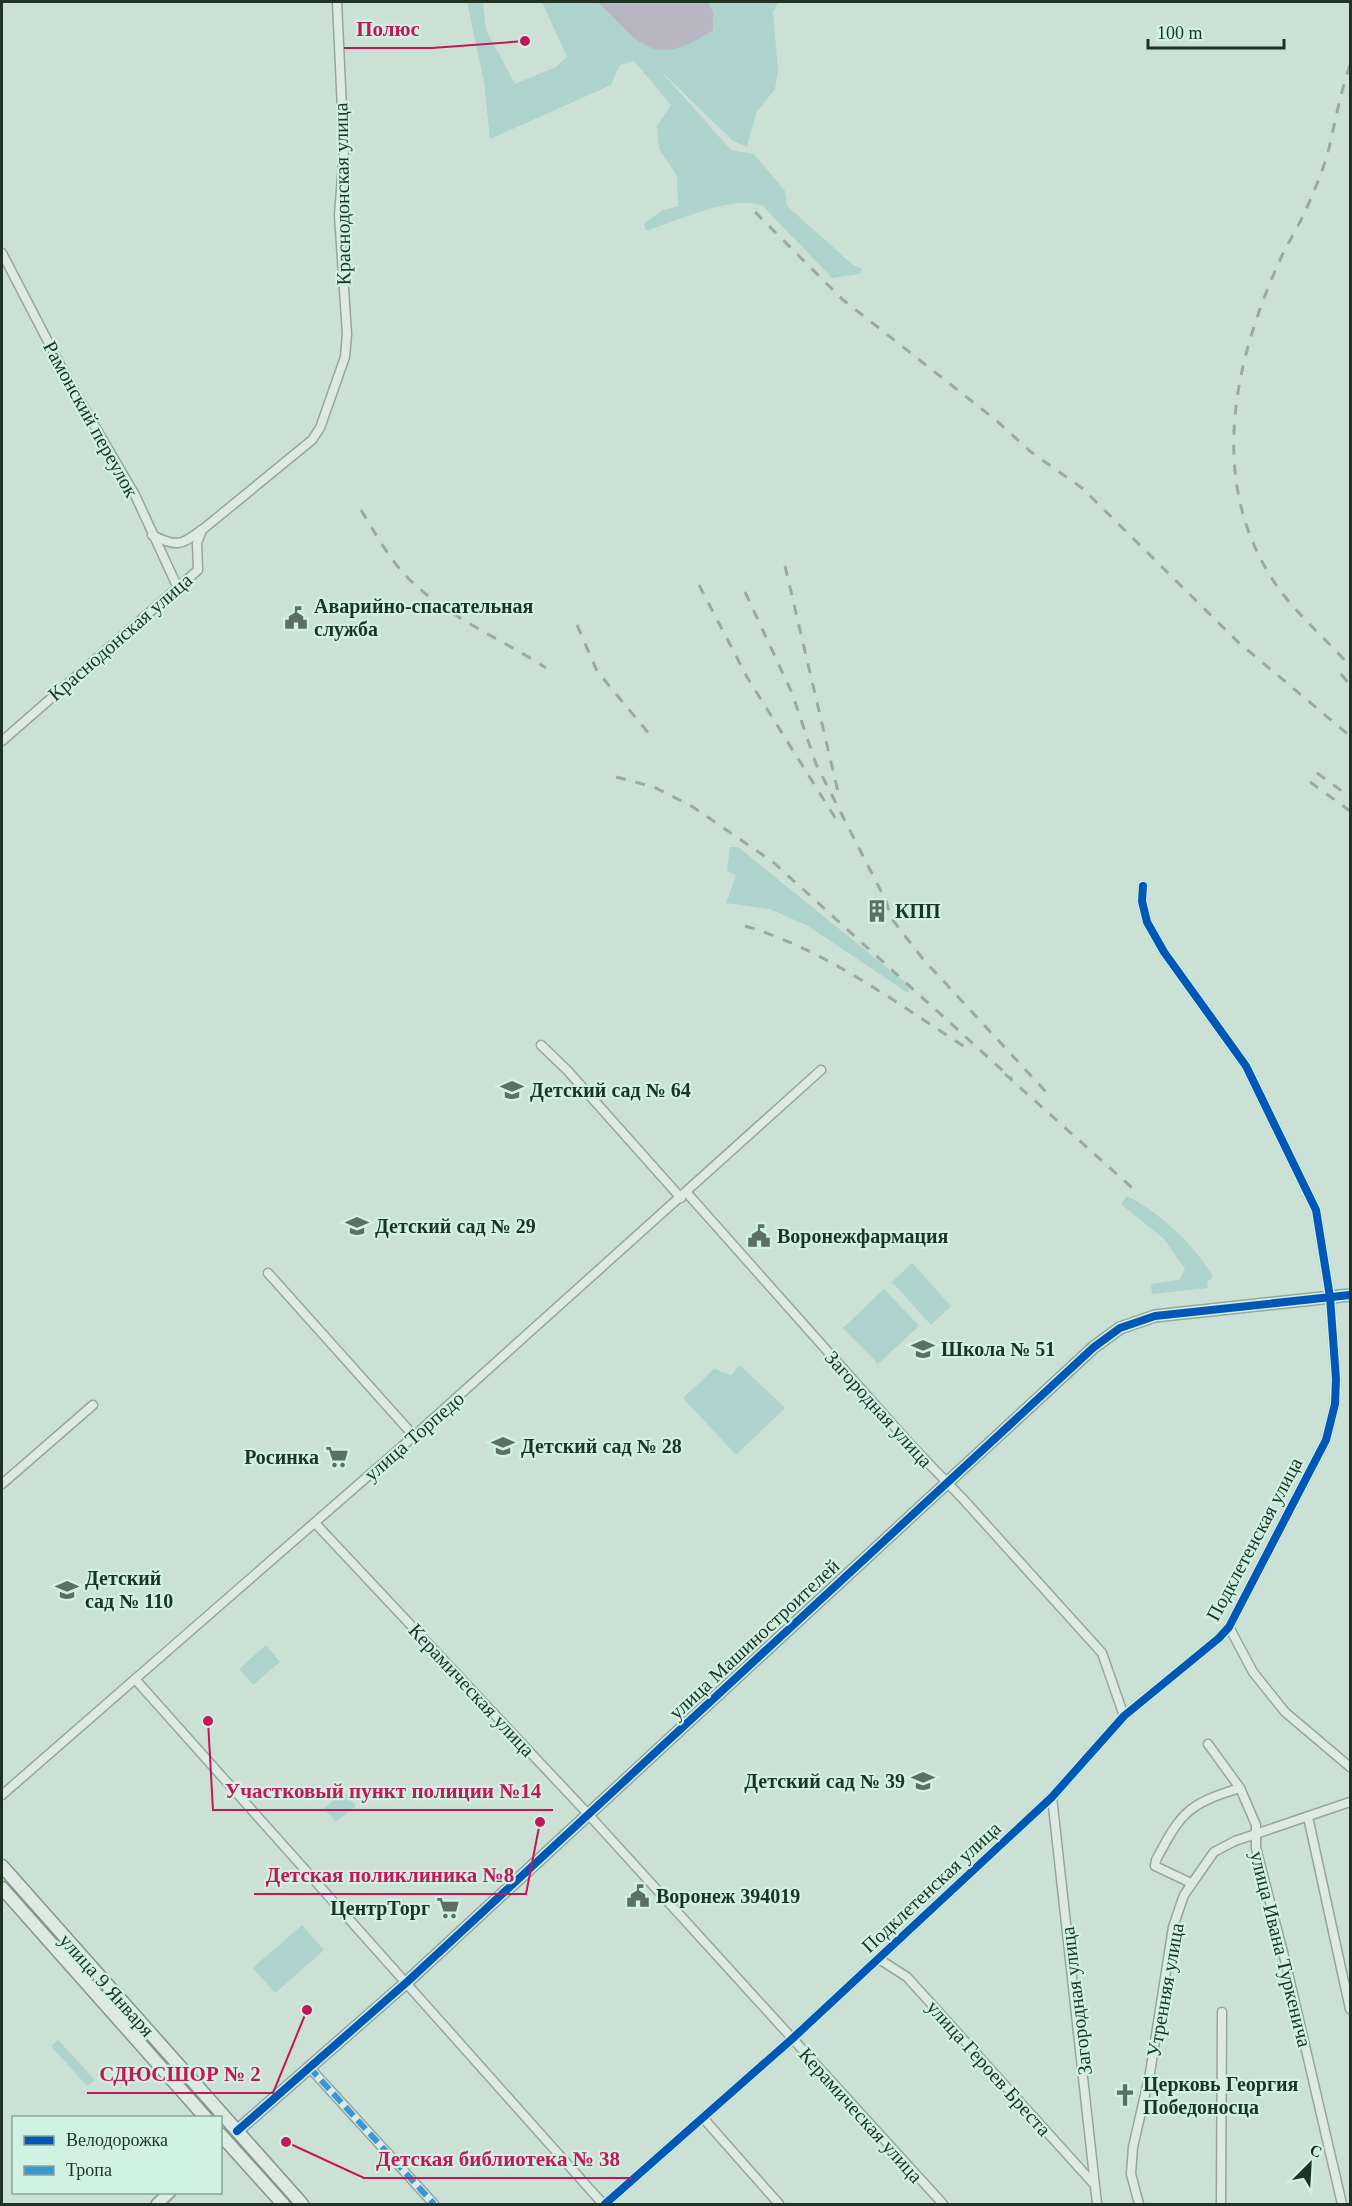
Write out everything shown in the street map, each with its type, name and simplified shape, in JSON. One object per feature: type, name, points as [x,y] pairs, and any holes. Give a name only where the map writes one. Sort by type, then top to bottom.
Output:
[{"type":"main road","name":"улица 9 Января","points":[[2,1866],[302,2205]]},
{"type":"main road","name":"улица 9 Января","points":[[2,1888],[204,2116]]},
{"type":"main road","points":[[237,2131],[222,2140],[283,2205]]},
{"type":"street","name":"Краснодонская улица","points":[[2,741],[198,570],[197,543],[202,530],[312,440],[320,428],[345,357],[347,334],[339,215],[344,152],[337,2]]},
{"type":"street","name":"Рамонский переулок","points":[[2,253],[70,384],[135,495],[177,586]]},
{"type":"street","points":[[152,535],[176,544],[185,542],[202,530]]},
{"type":"street","name":"Подклетенская улица","points":[[604,2205],[792,2039],[1052,1797],[1124,1716],[1219,1638],[1229,1627],[1326,1440],[1335,1404],[1336,1378],[1330,1297],[1316,1210],[1246,1066],[1164,952],[1153,932],[1142,901],[1143,886]]},
{"type":"street","name":"Загородная улица","points":[[541,1045],[684,1195],[1102,1653],[1124,1716]]},
{"type":"street","name":"улица Торпедо","points":[[2,1795],[414,1436],[821,1070]]},
{"type":"street","points":[[268,1273],[414,1436]]},
{"type":"street","name":"улица Машиностроителей","points":[[237,2131],[407,1982],[1058,1378],[1121,1327],[1155,1316],[1350,1295]]},
{"type":"street","points":[[2,1484],[93,1405]]},
{"type":"street","name":"Керамическая улица","points":[[315,1523],[588,1814],[943,2205]]},
{"type":"street","points":[[1229,1627],[1253,1672],[1285,1712],[1350,1767]]},
{"type":"street","points":[[135,1679],[604,2205]]},
{"type":"street","points":[[1208,1744],[1240,1788],[1252,1812],[1258,1833]]},
{"type":"street","points":[[1191,1883],[1161,1870],[1155,1866],[1156,1860],[1177,1821],[1189,1809],[1208,1798],[1240,1788]]},
{"type":"street","name":"Загородная улица","points":[[1052,1797],[1091,2134],[1093,2183],[1097,2205]]},
{"type":"street","name":"Утренняя улица","points":[[1139,2205],[1131,2174],[1133,2147],[1155,2048],[1173,1928],[1191,1883],[1214,1852],[1258,1833],[1350,1802]]},
{"type":"street","points":[[1308,1817],[1350,2009]]},
{"type":"street","name":"улица Ивана Туркенича","points":[[1258,1833],[1256,1848],[1285,1960],[1342,2205]]},
{"type":"street","name":"улица Героев Бреста","points":[[879,1959],[907,1977],[1093,2183]]},
{"type":"street","points":[[1221,2205],[1222,2012]]},
{"type":"street","points":[[309,2067],[434,2205]]},
{"type":"street","points":[[704,2118],[779,2205]]},
{"type":"street","points":[[157,2205],[169,2194]]},
{"type":"shaded area","points":[[467,2],[483,2],[486,30],[515,84],[556,67],[567,57],[542,2],[778,2],[773,12],[778,69],[775,89],[756,113],[747,147],[733,141],[659,69],[731,150],[754,154],[785,191],[787,206],[853,265],[863,269],[859,274],[832,278],[763,206],[751,203],[737,203],[705,210],[646,231],[644,224],[661,211],[678,206],[677,176],[659,149],[657,126],[671,105],[634,61],[620,65],[611,85],[490,139],[484,82]]},
{"type":"shaded area","points":[[598,2],[708,2],[713,12],[713,30],[675,49],[661,50],[648,47],[637,40]]},
{"type":"shaded area","points":[[730,847],[738,847],[911,987],[908,993],[808,926],[770,909],[726,903],[736,875],[727,871]]},
{"type":"shaded area","points":[[1127,1196],[1164,1220],[1187,1242],[1213,1277],[1207,1282],[1208,1288],[1152,1294],[1151,1284],[1179,1280],[1185,1269],[1164,1239],[1121,1204]]},
{"type":"shaded area","points":[[912,1263],[951,1306],[931,1325],[892,1282]]},
{"type":"shaded area","points":[[884,1289],[919,1326],[878,1364],[843,1328]]},
{"type":"shaded area","points":[[740,1365],[785,1408],[736,1455],[683,1398],[714,1369],[731,1375]]},
{"type":"shaded area","points":[[266,1645],[280,1662],[253,1685],[239,1669]]},
{"type":"shaded area","points":[[344,1792],[356,1806],[336,1822],[324,1808]]},
{"type":"shaded area","points":[[302,1925],[324,1950],[275,1993],[253,1968]]},
{"type":"shaded area","points":[[58,2040],[95,2080],[87,2086],[51,2046]]},
{"type":"railway","points":[[1350,65],[1322,170],[1305,212],[1280,260],[1249,343],[1239,386],[1234,429],[1235,471],[1243,513],[1258,554],[1290,603],[1350,666]]},
{"type":"railway","points":[[755,212],[842,299],[997,421],[1031,452],[1082,488],[1238,642],[1350,736]]},
{"type":"railway","points":[[361,510],[396,565],[426,594],[459,617],[546,668]]},
{"type":"railway","points":[[785,566],[839,796]]},
{"type":"railway","points":[[699,585],[747,677],[839,824]]},
{"type":"railway","points":[[745,592],[792,693],[816,764],[886,901],[891,918],[923,959],[1047,1093]]},
{"type":"railway","points":[[577,625],[597,671],[650,735]]},
{"type":"railway","points":[[1341,674],[1350,685]]},
{"type":"railway","points":[[1317,773],[1350,797]]},
{"type":"railway","points":[[616,777],[654,787],[693,807],[773,862],[1012,1079]]},
{"type":"railway","points":[[1310,782],[1350,811]]},
{"type":"railway","points":[[745,926],[804,949],[862,980],[971,1051]]},
{"type":"railway","points":[[1005,1074],[1139,1194]]},
{"type":"marked path","points":[[309,2067],[434,2204]]},
{"type":"cycle path","points":[[605,2204],[792,2039],[1052,1797],[1124,1716],[1219,1638],[1229,1627],[1326,1440],[1335,1404],[1336,1379],[1330,1297],[1316,1210],[1246,1066],[1164,952],[1147,922],[1142,901],[1143,886]]},
{"type":"cycle path","points":[[237,2131],[407,1982],[1094,1347],[1120,1328],[1155,1316],[1350,1295]]},
{"type":"place","name":"Полюс","points":[[525,41]]},
{"type":"place","name":"Аварийно-спасательная служба","points":[[296,618]]},
{"type":"place","name":"КПП","points":[[877,911]]},
{"type":"place","name":"Детский сад № 64","points":[[512,1090]]},
{"type":"place","name":"Детский сад № 29","points":[[357,1226]]},
{"type":"place","name":"Воронежфармация","points":[[759,1236]]},
{"type":"place","name":"Школа № 51","points":[[923,1349]]},
{"type":"place","name":"Детский сад № 28","points":[[503,1446]]},
{"type":"place","name":"Росинка","points":[[337,1457]]},
{"type":"place","name":"Детский сад № 110","points":[[67,1590]]},
{"type":"place","name":"Участковый пункт полиции №14","points":[[208,1721]]},
{"type":"place","name":"Детский сад № 39","points":[[923,1781]]},
{"type":"place","name":"Детская поликлиника №8","points":[[540,1822]]},
{"type":"place","name":"Воронеж 394019","points":[[638,1896]]},
{"type":"place","name":"ЦентрТорг","points":[[448,1908]]},
{"type":"place","name":"СДЮСШОР № 2","points":[[307,2010]]},
{"type":"place","name":"Церковь Георгия Победоносца","points":[[1125,2095]]},
{"type":"place","name":"Детская библиотека № 38","points":[[286,2142]]}]
